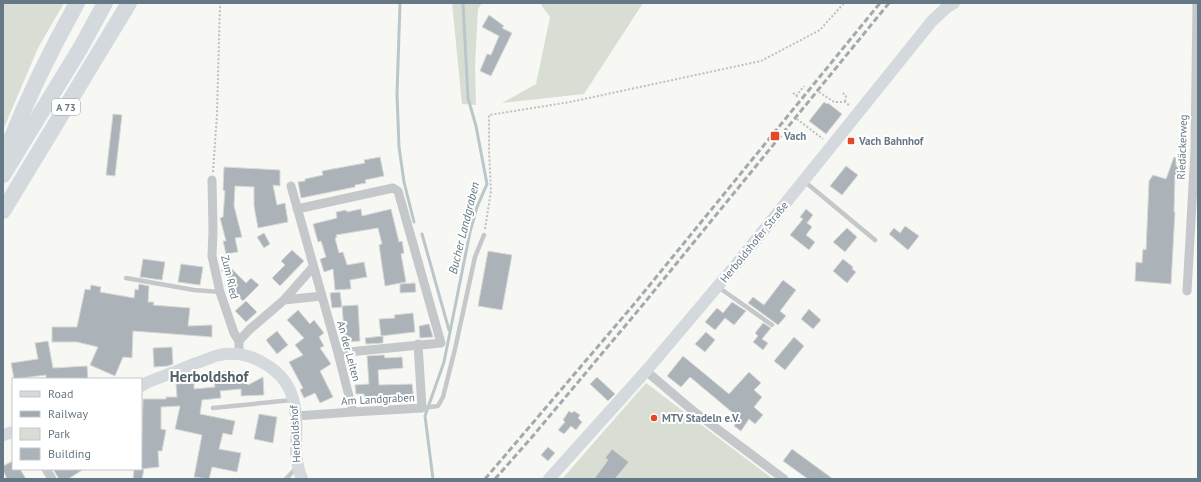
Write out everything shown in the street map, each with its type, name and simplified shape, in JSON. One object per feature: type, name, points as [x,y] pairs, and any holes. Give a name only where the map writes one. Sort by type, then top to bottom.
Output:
[{"type":"highway","points":[[3,159],[37,79],[77,3]]},
{"type":"highway","name":"A 73","points":[[3,175],[81,47],[105,3]]},
{"type":"highway","name":"A 73","points":[[3,211],[129,3]]},
{"type":"street","name":"Herboldshofer Straße","points":[[550,479],[718,287],[860,113],[932,21],[947,7],[954,3]]},
{"type":"street","name":"Riedäckerweg","points":[[1187,291],[1195,151],[1197,3]]},
{"type":"street","name":"Zum Ried","points":[[212,180],[212,256],[220,292],[239,347]]},
{"type":"street","name":"An der Leiten","points":[[291,186],[353,412]]},
{"type":"street","points":[[297,209],[393,188],[398,191],[441,343],[418,344],[338,353]]},
{"type":"street","points":[[239,347],[249,330],[284,300],[313,267]]},
{"type":"street","points":[[284,300],[322,296]]},
{"type":"street","name":"Am Landgraben","points":[[296,416],[422,408],[418,344]]},
{"type":"street","name":"Herboldshof","points":[[142,385],[239,347],[271,367],[282,376],[289,388],[296,416],[297,466],[302,479]]},
{"type":"street","points":[[646,371],[692,410],[784,479]]},
{"type":"street","points":[[47,470],[52,479]]},
{"type":"lane","points":[[804,181],[875,240]]},
{"type":"lane","points":[[422,408],[438,406],[443,397],[475,257],[484,235]]},
{"type":"lane","points":[[126,278],[194,290],[220,292]]},
{"type":"lane","points":[[718,287],[772,325]]},
{"type":"lane","points":[[213,408],[293,400]]},
{"type":"lane","points":[[286,479],[297,466]]},
{"type":"path","points":[[212,180],[217,114],[220,3]]},
{"type":"path","points":[[484,235],[491,191],[488,151],[489,115],[570,102],[761,61],[820,30],[844,3]]},
{"type":"path","points":[[796,96],[804,86]]},
{"type":"path","points":[[819,92],[834,102],[845,102],[860,113]]},
{"type":"path","points":[[793,93],[799,98]]},
{"type":"path","points":[[843,93],[846,96],[845,102]]},
{"type":"path","points":[[797,118],[832,147]]},
{"type":"green space","points":[[3,3],[64,3],[38,48],[3,130]]},
{"type":"green space","points":[[452,3],[482,3],[478,9],[475,65],[476,105],[462,104]]},
{"type":"green space","points":[[540,3],[643,3],[584,94],[502,103],[536,84],[550,17]]},
{"type":"green space","name":"MTV Stadeln e.V.","points":[[646,383],[773,479],[562,479]]},
{"type":"building","points":[[489,15],[504,26],[502,28],[512,33],[491,76],[480,71],[487,54],[491,55],[499,36],[482,27]]},
{"type":"building","points":[[824,102],[827,104],[828,103],[842,114],[826,134],[809,121]]},
{"type":"building","points":[[113,114],[122,115],[115,176],[106,175]]},
{"type":"building","points":[[380,157],[384,176],[365,180],[366,183],[355,185],[355,187],[301,198],[298,182],[323,175],[322,171],[365,163],[364,160]]},
{"type":"building","points":[[1174,157],[1176,158],[1176,166],[1182,168],[1180,176],[1175,175],[1175,212],[1171,284],[1135,281],[1136,262],[1142,263],[1143,249],[1146,250],[1149,181],[1153,175],[1166,179]]},
{"type":"building","points":[[846,166],[858,175],[842,195],[830,186]]},
{"type":"building","points":[[224,167],[280,170],[280,186],[273,185],[277,205],[285,203],[288,222],[258,228],[254,206],[254,187],[235,186],[234,206],[242,237],[235,238],[238,252],[226,254],[223,241],[226,241],[220,218],[223,217],[225,191],[223,190]]},
{"type":"building","points":[[361,209],[362,216],[391,209],[399,242],[402,241],[404,253],[401,254],[406,282],[385,286],[379,245],[382,244],[378,228],[336,235],[337,237],[335,238],[339,253],[343,252],[347,265],[364,262],[367,277],[350,280],[351,289],[335,290],[333,269],[324,272],[320,259],[326,257],[321,241],[318,242],[313,224],[337,218],[336,212],[346,210],[347,212]]},
{"type":"building","points":[[806,209],[813,215],[807,223],[812,227],[806,235],[815,242],[809,250],[790,235],[803,219],[800,217]]},
{"type":"building","points":[[905,226],[919,236],[908,250],[889,234],[894,228],[900,233]]},
{"type":"building","points":[[847,228],[857,237],[845,252],[833,242]]},
{"type":"building","points":[[264,233],[270,244],[264,248],[257,237]]},
{"type":"building","points":[[292,250],[304,261],[280,286],[272,278],[285,265],[281,261]]},
{"type":"building","points":[[488,251],[512,255],[502,310],[478,306]]},
{"type":"building","points":[[143,259],[165,262],[162,280],[140,277]]},
{"type":"building","points":[[843,259],[853,267],[852,269],[856,272],[847,283],[833,271]]},
{"type":"building","points":[[181,264],[203,267],[200,285],[178,282]]},
{"type":"building","points":[[227,264],[246,283],[251,278],[259,285],[243,301],[226,284],[230,280],[221,270]]},
{"type":"building","points":[[783,280],[796,290],[780,311],[786,316],[778,325],[748,303],[753,297],[764,305]]},
{"type":"building","points":[[415,283],[416,292],[400,293],[400,284]]},
{"type":"building","points":[[139,284],[149,286],[148,302],[154,302],[153,305],[190,308],[188,326],[212,325],[212,337],[133,331],[132,358],[123,357],[115,376],[90,365],[98,347],[77,342],[52,342],[52,327],[77,327],[85,289],[90,290],[91,285],[101,287],[100,292],[134,298],[135,289],[138,290]]},
{"type":"building","points":[[340,292],[342,307],[332,308],[330,293]]},
{"type":"building","points":[[246,301],[257,312],[246,322],[235,311]]},
{"type":"building","points":[[732,302],[746,311],[734,325],[725,318],[715,330],[705,322],[717,308],[723,313]]},
{"type":"building","points":[[358,305],[360,341],[345,342],[342,306]]},
{"type":"building","points":[[809,309],[821,320],[813,329],[801,319]]},
{"type":"building","points":[[298,310],[310,324],[314,320],[324,333],[319,337],[324,346],[320,348],[331,364],[320,371],[333,397],[320,403],[315,393],[304,398],[300,390],[303,388],[289,362],[303,355],[295,345],[304,338],[287,320]]},
{"type":"building","points":[[413,313],[415,332],[381,336],[379,319],[395,318],[394,315]]},
{"type":"building","points":[[763,323],[771,328],[762,339],[768,343],[763,350],[753,342],[758,336],[755,333]]},
{"type":"building","points":[[429,324],[433,337],[420,338],[419,326]]},
{"type":"building","points":[[277,331],[288,345],[277,354],[266,340]]},
{"type":"building","points":[[706,332],[715,340],[705,352],[695,344]]},
{"type":"building","points":[[383,336],[383,343],[366,344],[365,338]]},
{"type":"building","points":[[794,337],[804,346],[785,370],[774,361]]},
{"type":"building","points":[[48,341],[53,368],[87,366],[88,378],[46,378],[46,375],[14,378],[11,363],[38,359],[35,343]]},
{"type":"building","points":[[172,347],[173,364],[154,367],[153,348]]},
{"type":"building","points":[[384,355],[385,358],[402,357],[403,368],[378,370],[379,385],[412,384],[414,400],[365,404],[364,394],[356,394],[355,385],[369,384],[367,356]]},
{"type":"building","points":[[683,356],[729,394],[749,372],[761,383],[754,390],[762,397],[754,407],[763,415],[755,424],[749,419],[741,431],[734,426],[739,418],[690,377],[681,387],[667,376]]},
{"type":"building","points":[[233,371],[234,381],[240,380],[240,373],[248,385],[263,377],[264,395],[241,396],[241,389],[220,391],[221,398],[202,400],[200,414],[235,421],[232,435],[223,433],[219,449],[241,453],[237,472],[212,467],[209,479],[194,477],[202,435],[175,429],[180,406],[161,407],[161,429],[166,430],[162,451],[158,451],[159,467],[142,469],[143,399],[166,399],[166,397],[177,397],[176,384],[194,383],[194,389],[215,387],[213,373]]},
{"type":"building","points":[[597,377],[615,394],[608,401],[590,384]]},
{"type":"building","points":[[569,411],[572,413],[574,411],[580,415],[578,418],[582,422],[576,430],[571,426],[564,434],[558,430],[565,422],[563,420]]},
{"type":"building","points":[[259,414],[277,417],[273,443],[254,439]]},
{"type":"building","points":[[548,447],[555,453],[548,461],[541,455]]},
{"type":"building","points":[[612,449],[629,462],[615,479],[594,479],[608,460],[605,458]]},
{"type":"building","points":[[792,449],[833,479],[808,479],[783,461]]},
{"type":"building","points":[[12,462],[12,470],[21,470],[26,479],[7,479],[3,466]]},
{"type":"building","points":[[144,469],[142,479],[133,479],[134,470]]},
{"type":"building","points":[[54,470],[82,470],[68,479],[59,479]]},
{"type":"waterway","points":[[400,3],[397,94],[399,147],[404,182],[414,222]]},
{"type":"waterway","name":"Bucher Landgraben","points":[[433,479],[425,416],[444,362],[470,232],[477,207],[487,184],[476,126],[468,98],[463,3]]},
{"type":"waterway","points":[[422,234],[449,330]]},
{"type":"railway","points":[[485,479],[635,303],[880,3]]},
{"type":"railway","points":[[495,479],[641,307],[889,3]]},
{"type":"place","name":"Vach","points":[[775,136]]},
{"type":"place","name":"Vach Bahnhof","points":[[851,141]]},
{"type":"place","name":"MTV Stadeln e.V.","points":[[654,418]]},
{"type":"district","name":"Herboldshof","points":[[209,377]]}]
